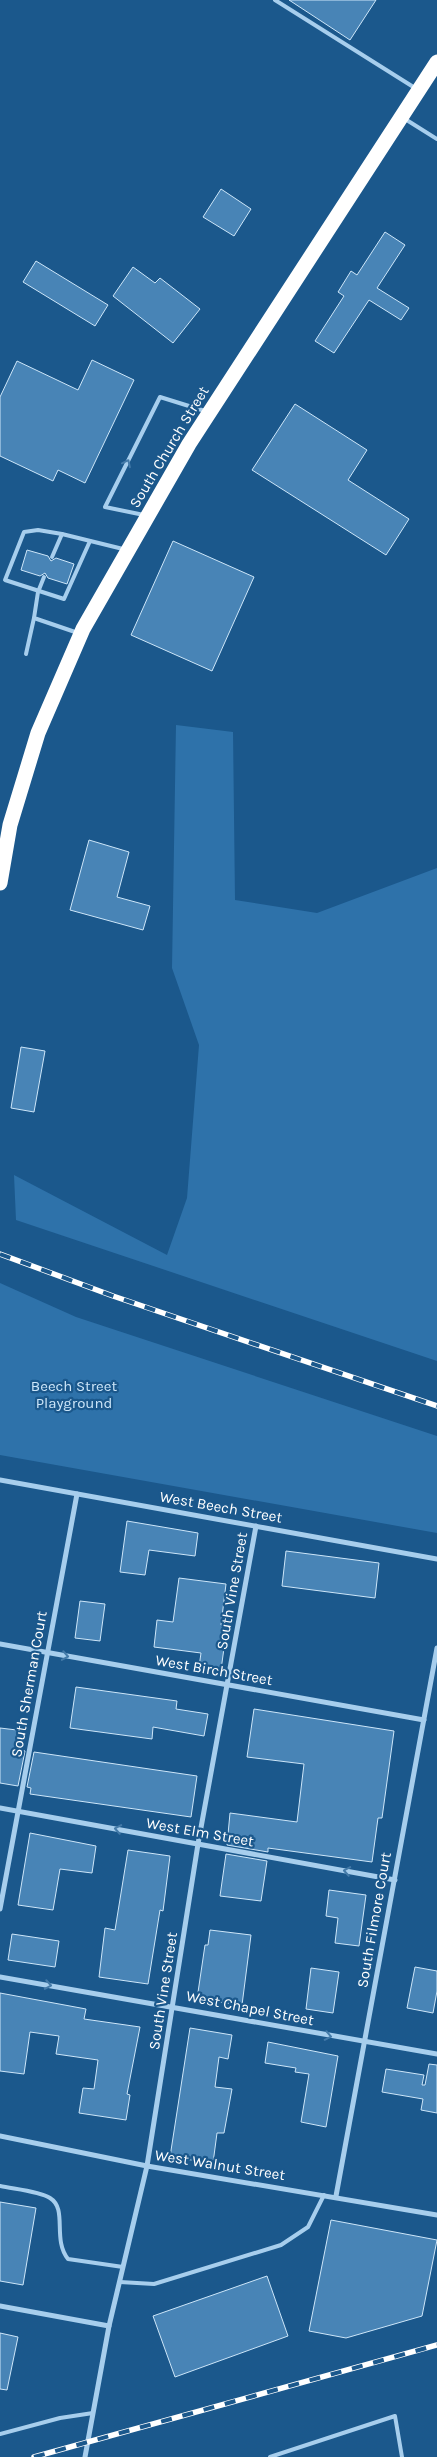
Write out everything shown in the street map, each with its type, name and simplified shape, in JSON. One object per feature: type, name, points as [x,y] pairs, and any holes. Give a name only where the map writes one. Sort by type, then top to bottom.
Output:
[{"type":"highway","name":"South Church Street","points":[[0,883],[8,825],[38,734],[80,634],[127,550],[210,412],[437,62]]},
{"type":"street","name":"West Beech Street","points":[[0,1480],[437,1559]]},
{"type":"street","name":"South Sherman Court","points":[[0,1909],[77,1494]]},
{"type":"street","name":"South Vine Street","points":[[85,2457],[109,2326],[147,2166],[174,2007],[198,1844],[256,1526]]},
{"type":"street","name":"West Birch Street","points":[[0,1644],[424,1720]]},
{"type":"street","name":"South Filmore Court","points":[[336,2196],[437,1649]]},
{"type":"street","name":"West Elm Street","points":[[0,1808],[395,1880]]},
{"type":"street","name":"West Chapel Street","points":[[0,1977],[365,2043],[437,2054]]},
{"type":"street","name":"West Walnut Street","points":[[0,2136],[147,2166],[336,2196],[437,2215]]},
{"type":"street","points":[[0,2306],[109,2326]]},
{"type":"lane","points":[[275,0],[419,90]]},
{"type":"lane","points":[[402,117],[437,140]]},
{"type":"lane","points":[[147,516],[105,507],[160,397],[210,412]]},
{"type":"lane","points":[[90,541],[64,599],[5,580],[24,532],[38,530],[62,534],[127,550]]},
{"type":"lane","points":[[52,557],[62,534]]},
{"type":"lane","points":[[26,654],[38,592],[44,577]]},
{"type":"lane","points":[[34,618],[80,634]]},
{"type":"lane","points":[[0,2186],[48,2196],[56,2203],[60,2214],[58,2239],[62,2252],[68,2259],[123,2267]]},
{"type":"lane","points":[[120,2282],[154,2284],[281,2245],[308,2227],[324,2195]]},
{"type":"lane","points":[[0,2434],[60,2418],[93,2413]]},
{"type":"lane","points":[[270,2457],[394,2416],[402,2457]]},
{"type":"green space","points":[[176,725],[233,732],[235,900],[317,913],[437,868],[437,1361],[16,1220],[14,1175],[167,1255],[187,1198],[199,1045],[172,968]]},
{"type":"green space","name":"Beech Street Playground","points":[[0,1283],[76,1317],[437,1436],[437,1533],[0,1455]]},
{"type":"building","points":[[289,0],[376,0],[350,40]]},
{"type":"building","points":[[221,189],[251,209],[234,236],[203,217]]},
{"type":"building","points":[[385,232],[405,245],[377,288],[409,308],[401,320],[369,300],[334,353],[315,341],[344,296],[338,292],[351,271],[357,275]]},
{"type":"building","points":[[36,261],[108,305],[95,326],[23,282]]},
{"type":"building","points":[[133,267],[155,283],[160,278],[200,309],[173,343],[113,296]]},
{"type":"building","points":[[92,360],[134,380],[85,483],[58,470],[53,481],[0,456],[0,397],[17,361],[78,390]]},
{"type":"building","points":[[295,404],[367,450],[348,480],[409,519],[386,555],[252,470]]},
{"type":"building","points":[[173,541],[254,577],[212,671],[131,635]]},
{"type":"building","points":[[27,550],[48,556],[51,561],[56,558],[74,564],[67,584],[48,578],[45,573],[40,576],[21,570]]},
{"type":"building","points":[[89,840],[129,852],[117,897],[150,906],[143,930],[70,910]]},
{"type":"building","points":[[21,1047],[45,1051],[34,1112],[11,1108]]},
{"type":"building","points":[[127,1521],[198,1533],[195,1556],[149,1550],[145,1575],[120,1572]]},
{"type":"building","points":[[286,1551],[379,1563],[375,1598],[282,1586]]},
{"type":"building","points":[[179,1578],[226,1584],[221,1625],[227,1626],[221,1670],[199,1667],[201,1653],[154,1647],[157,1620],[173,1622]]},
{"type":"building","points":[[80,1601],[105,1604],[100,1641],[75,1638]]},
{"type":"building","points":[[76,1687],[177,1701],[176,1709],[208,1714],[204,1736],[153,1727],[152,1739],[70,1728]]},
{"type":"building","points":[[254,1709],[394,1731],[382,1818],[378,1818],[372,1862],[268,1848],[268,1852],[227,1845],[230,1813],[297,1822],[304,1764],[247,1757]]},
{"type":"building","points":[[0,1728],[25,1731],[22,1750],[25,1751],[18,1786],[0,1783]]},
{"type":"building","points":[[34,1752],[197,1776],[191,1817],[30,1794],[31,1788],[27,1787]]},
{"type":"building","points":[[30,1833],[96,1846],[92,1873],[60,1869],[53,1910],[18,1905]]},
{"type":"building","points":[[128,1850],[170,1856],[163,1911],[160,1910],[148,1984],[99,1977],[105,1928],[115,1930]]},
{"type":"building","points":[[226,1854],[267,1861],[261,1901],[220,1896]]},
{"type":"building","points":[[329,1890],[366,1895],[359,1946],[335,1943],[338,1918],[326,1916]]},
{"type":"building","points":[[210,1930],[251,1935],[242,2005],[197,1999],[205,1945],[208,1945]]},
{"type":"building","points":[[12,1934],[59,1941],[55,1967],[8,1960]]},
{"type":"building","points":[[415,1967],[437,1971],[437,1991],[433,2013],[407,2008]]},
{"type":"building","points":[[311,1968],[339,1972],[333,2013],[306,2009]]},
{"type":"building","points":[[0,1993],[86,2009],[84,2019],[140,2027],[127,2094],[130,2095],[126,2120],[79,2113],[83,2088],[94,2089],[98,2060],[56,2054],[59,2036],[30,2032],[24,2074],[0,2071]]},
{"type":"building","points":[[190,2028],[232,2035],[228,2059],[219,2057],[215,2087],[232,2089],[224,2133],[217,2133],[213,2163],[170,2157]]},
{"type":"building","points":[[268,2042],[338,2056],[326,2127],[301,2122],[309,2074],[295,2072],[296,2068],[265,2063]]},
{"type":"building","points":[[429,2064],[437,2065],[437,2113],[421,2110],[423,2099],[382,2092],[386,2069],[424,2075],[422,2085],[425,2085]]},
{"type":"building","points":[[0,2202],[36,2208],[23,2285],[0,2281]]},
{"type":"building","points":[[331,2220],[437,2240],[422,2316],[346,2338],[309,2331]]},
{"type":"building","points":[[267,2276],[288,2336],[175,2377],[153,2316]]},
{"type":"building","points":[[0,2333],[18,2337],[7,2390],[0,2389]]},
{"type":"railway","points":[[0,1254],[113,1296],[437,1406]]},
{"type":"railway","points":[[34,2457],[437,2345]]}]
